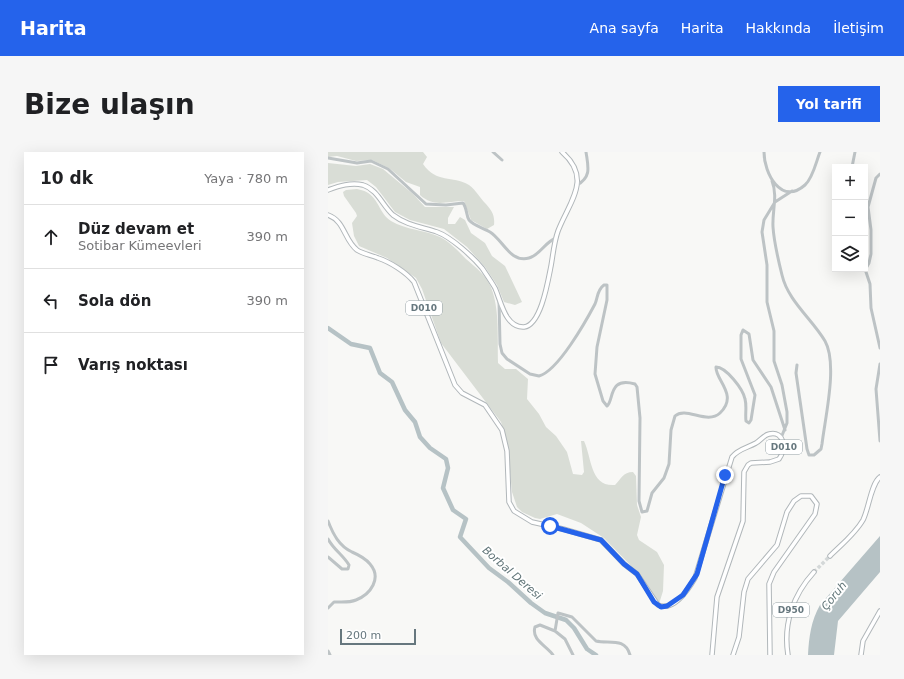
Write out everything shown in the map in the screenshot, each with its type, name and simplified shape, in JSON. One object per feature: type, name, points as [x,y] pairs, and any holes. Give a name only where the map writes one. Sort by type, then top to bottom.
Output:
[{"type":"main road","points":[[328,190],[356,184],[372,189],[389,210],[401,220],[438,232],[451,240],[481,267],[492,282],[507,317],[513,323],[524,327],[533,322],[542,302],[556,238],[575,195],[577,178],[574,166],[562,152]]},
{"type":"main road","name":"D010","points":[[328,215],[340,222],[349,240],[358,250],[383,260],[410,277],[417,288],[455,385],[462,393],[485,405],[498,422],[505,440],[509,496],[514,511],[532,522],[563,528],[601,540],[624,564],[637,574],[652,599],[661,607],[671,605],[680,598],[688,589],[697,574],[727,467],[732,457],[737,451],[754,444],[769,434],[776,434],[781,438],[784,447],[779,459],[770,462],[751,463],[744,472],[743,521],[717,597],[712,655]]},
{"type":"main road","points":[[830,556],[851,536],[862,521],[868,510],[876,482],[880,477]]},
{"type":"main road","points":[[733,655],[739,637],[744,592],[748,579],[777,545],[783,523],[794,501],[801,496],[811,496],[817,504],[815,514],[774,572],[768,584],[770,655]]},
{"type":"main road","name":"D950","points":[[788,655],[786,635],[794,601],[800,589],[814,572]]},
{"type":"main road","points":[[861,655],[863,641],[880,611]]},
{"type":"street","points":[[493,152],[502,160]]},
{"type":"street","points":[[577,185],[584,180],[589,170],[586,152]]},
{"type":"street","points":[[764,152],[767,172],[775,191],[773,231],[782,277],[790,294],[825,341],[829,354],[830,382],[822,444],[818,452],[814,455],[809,455],[807,449],[796,373],[798,365]]},
{"type":"street","points":[[781,438],[785,430],[787,412],[782,385],[774,361],[774,331],[767,302],[768,265],[762,239],[764,220],[774,202],[800,188],[808,181],[820,152]]},
{"type":"street","points":[[853,164],[856,152]]},
{"type":"street","points":[[328,158],[357,162],[371,161],[385,167],[426,204],[446,205],[461,202],[465,206],[470,220],[491,232],[509,252],[524,259],[535,255],[556,238]]},
{"type":"street","points":[[868,264],[871,254],[871,230],[868,207],[876,178],[880,174]]},
{"type":"street","points":[[772,181],[780,188],[792,191]]},
{"type":"street","points":[[866,272],[870,284],[872,314],[880,348]]},
{"type":"street","points":[[499,299],[500,344],[502,353],[507,359],[530,374],[539,376],[551,368],[570,347],[595,304],[599,291],[604,285],[607,285],[607,300],[601,322],[597,347],[596,380],[603,401],[607,406],[610,403],[612,391],[616,386],[630,383],[635,384],[637,387],[640,418],[639,501],[642,512],[647,511],[652,493],[668,469],[671,455],[671,426],[675,416],[681,413],[700,416],[715,416],[722,410],[727,393],[716,367],[726,372],[741,389],[746,401],[746,421],[749,423],[751,420],[755,395],[741,359],[741,335],[743,330],[747,332],[750,337],[752,360],[766,379],[774,395],[785,430]]},
{"type":"street","points":[[880,364],[876,400],[880,441]]},
{"type":"street","points":[[328,521],[331,532],[342,547],[362,557],[370,563],[375,571],[376,579],[370,591],[362,597],[345,602],[334,602],[328,608]]},
{"type":"street","points":[[328,539],[333,549],[345,559],[349,565],[348,570],[342,569],[328,557]]},
{"type":"street","points":[[555,631],[557,615],[558,613],[562,612],[570,615],[596,641],[616,642],[626,647],[630,655]]},
{"type":"street","points":[[553,655],[536,638],[534,630],[540,625],[555,631],[565,639],[573,655]]},
{"type":"street","points":[[328,651],[330,655]]},
{"type":"shaded area","points":[[328,152],[423,152],[427,157],[423,164],[428,170],[439,177],[463,182],[474,189],[491,211],[494,218],[494,225],[487,229],[471,220],[464,201],[436,203],[425,199],[420,195],[420,187],[406,182],[389,168],[372,160],[356,161],[337,156],[328,157]]},
{"type":"shaded area","points":[[328,163],[356,166],[370,164],[383,169],[413,194],[425,207],[454,207],[448,218],[448,224],[455,224],[460,217],[465,220],[471,233],[485,243],[492,256],[505,266],[522,302],[515,305],[504,302],[497,285],[485,267],[467,247],[444,229],[410,220],[395,212],[376,187],[367,180],[338,182],[328,185]]},
{"type":"shaded area","points":[[357,189],[370,194],[386,217],[391,221],[440,237],[447,241],[485,277],[491,289],[496,309],[498,363],[505,369],[516,369],[528,379],[527,399],[539,414],[546,427],[556,436],[567,452],[573,474],[582,475],[584,472],[581,441],[584,441],[593,470],[601,481],[607,484],[615,485],[622,476],[627,473],[633,472],[636,476],[637,505],[641,517],[637,535],[639,540],[657,552],[664,565],[663,591],[659,604],[639,574],[604,538],[581,523],[557,514],[540,519],[522,512],[517,507],[512,492],[507,441],[501,422],[441,343],[422,289],[416,278],[387,258],[359,246],[354,236],[352,223],[357,216],[343,192],[346,190]]},
{"type":"water","name":"Çoruh","points":[[880,536],[880,572],[838,621],[834,655],[808,655],[811,629],[814,617],[820,605]]},
{"type":"waterway","name":"Borbal Deresi","points":[[328,328],[351,344],[370,348],[380,373],[392,382],[405,410],[415,422],[420,437],[430,448],[446,459],[448,468],[443,488],[453,510],[466,519],[460,537],[489,568],[508,582],[531,603],[545,613],[566,620],[574,628],[587,649],[596,655]]},
{"type":"tunnel","points":[[814,572],[830,556]]},
{"type":"route","points":[[550,526],[596,537],[606,543],[624,564],[637,574],[654,602],[661,607],[671,605],[683,595],[697,574],[725,475]]}]
